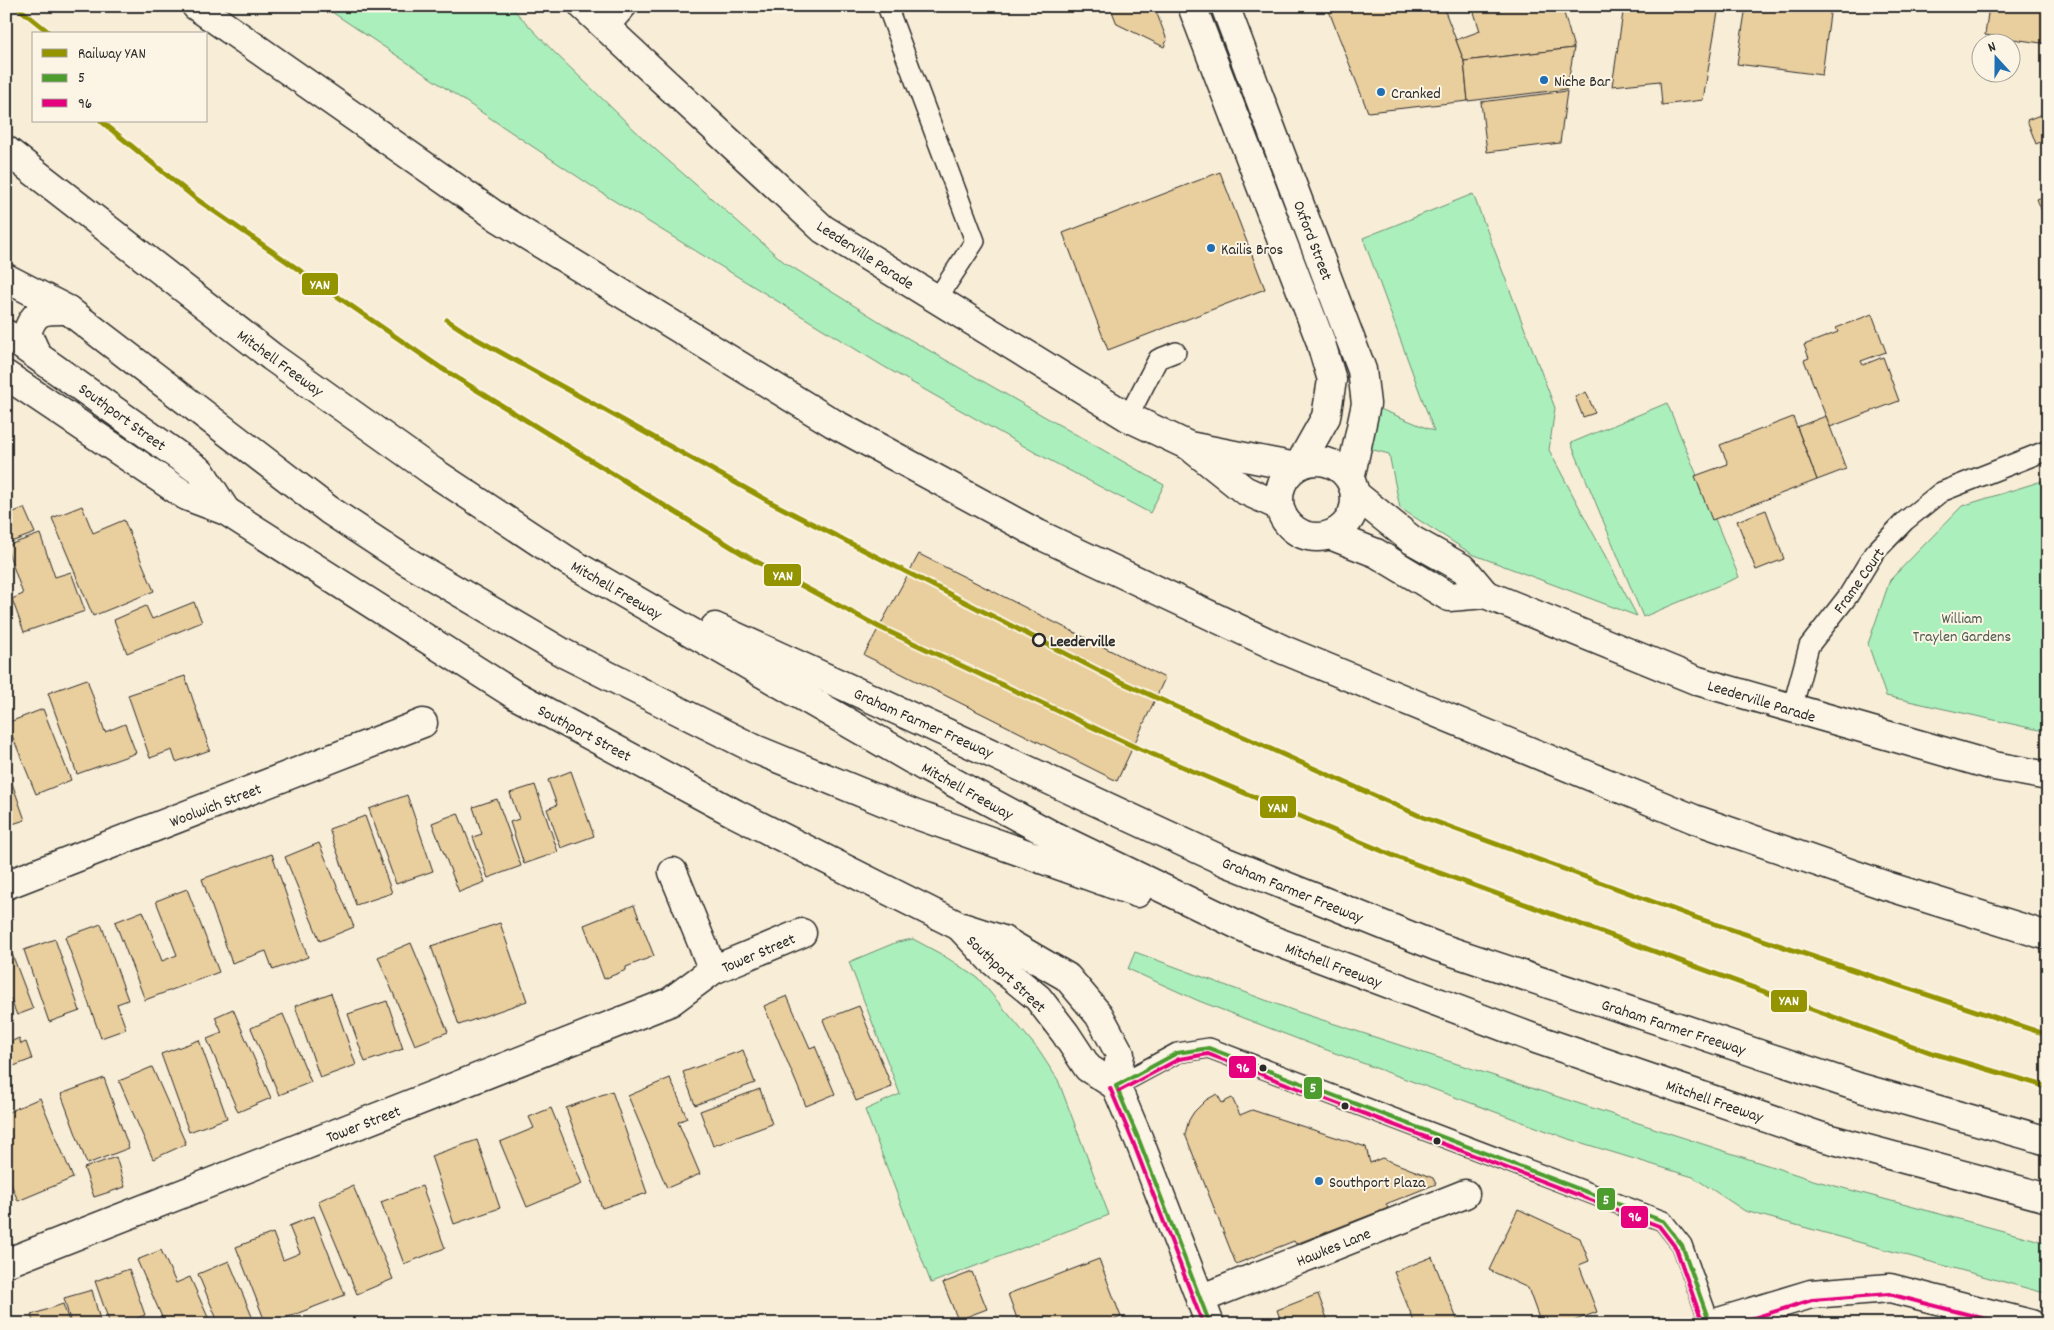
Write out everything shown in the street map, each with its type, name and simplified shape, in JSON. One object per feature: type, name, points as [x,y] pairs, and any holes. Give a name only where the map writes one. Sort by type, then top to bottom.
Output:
[{"type":"main road","points":[[196,6],[499,218],[833,423],[1038,534],[1284,650],[1694,819],[1887,886],[2048,936]]},
{"type":"main road","name":"Leederville Parade","points":[[583,6],[823,228],[1128,417],[1189,446],[1244,490],[1279,506]]},
{"type":"main road","name":"Oxford Street","points":[[1192,6],[1320,340],[1332,380],[1326,417],[1298,466]]},
{"type":"main road","name":"Oxford Street","points":[[1225,6],[1362,370],[1366,404],[1353,487]]},
{"type":"main road","name":"Mitchell Freeway","points":[[6,150],[272,357],[432,471],[568,561],[975,794],[1050,834],[1259,936],[1536,1039],[1819,1136],[2048,1198]]},
{"type":"main road","points":[[6,278],[68,310],[329,510],[408,562],[565,654],[755,749],[914,814],[1259,936]]},
{"type":"main road","points":[[36,355],[27,333],[32,319],[44,310],[68,310]]},
{"type":"main road","name":"Southport Street","points":[[6,334],[201,472],[226,511]]},
{"type":"main road","name":"Southport Street","points":[[6,375],[186,496],[226,511],[515,695],[736,814],[959,926],[1003,940],[1067,977],[1099,1014],[1120,1054],[1116,1086],[1088,1068],[1065,1033],[1038,998],[990,960],[959,926]]},
{"type":"main road","name":"Leederville Parade","points":[[1189,446],[1298,466]]},
{"type":"main road","points":[[1310,461],[1322,461],[1333,464],[1343,470],[1353,487],[1354,507],[1350,519],[1342,529],[1330,535],[1319,537],[1308,536],[1298,532],[1289,525],[1279,506],[1279,495],[1287,475],[1298,466],[1310,461]]},
{"type":"main road","name":"Leederville Parade","points":[[1353,487],[1412,540],[1464,569],[1485,594]]},
{"type":"main road","name":"Leederville Parade","points":[[1330,535],[1376,553],[1449,597],[1485,594],[1698,680],[1792,709],[1994,766],[2048,776]]},
{"type":"main road","name":"Graham Farmer Freeway","points":[[568,561],[1020,766],[1226,862],[1438,947],[1862,1088],[2048,1141]]},
{"type":"main road","name":"Woolwich Street","points":[[6,885],[423,723]]},
{"type":"main road","name":"Tower Street","points":[[673,872],[713,970]]},
{"type":"main road","name":"Tower Street","points":[[6,1263],[670,1002],[713,970],[802,933]]},
{"type":"main road","points":[[1116,1086],[1139,1140],[1205,1311]]},
{"type":"main road","name":"Hawkes Lane","points":[[1205,1311],[1454,1202]]},
{"type":"main road","points":[[1711,1324],[1811,1294],[1890,1288],[2031,1324]]},
{"type":"lane","points":[[607,30],[628,6]]},
{"type":"lane","points":[[887,6],[975,241],[937,299]]},
{"type":"lane","points":[[1128,417],[1158,359],[1176,352]]},
{"type":"lane","name":"Frame Court","points":[[1792,709],[1809,646],[1848,596],[1874,553],[1904,520],[1941,492],[2048,450]]},
{"type":"lane","points":[[1116,1086],[1177,1052],[1209,1048],[1663,1221],[1682,1245],[1711,1324]]},
{"type":"green space","points":[[323,6],[510,6],[553,51],[647,142],[784,262],[890,328],[1164,485],[1150,513],[1036,453],[883,366],[608,197]]},
{"type":"green space","points":[[1473,194],[1555,408],[1549,450],[1637,616],[1472,554],[1400,508],[1389,454],[1370,449],[1380,409],[1434,431],[1363,238]]},
{"type":"green space","points":[[1667,403],[1739,577],[1643,617],[1571,443]]},
{"type":"green space","name":"William Traylen Gardens","points":[[2042,481],[2044,612],[2048,613],[2048,732],[1886,696],[1868,644],[1890,580],[1962,506]]},
{"type":"green space","points":[[913,939],[941,954],[978,978],[1037,1048],[1058,1080],[1109,1215],[931,1283],[865,1110],[900,1094],[849,962],[897,942]]},
{"type":"green space","points":[[1135,952],[1295,1011],[1813,1180],[2048,1243],[2048,1294],[1745,1211],[1693,1177],[1566,1138],[1199,1001],[1128,969]]},
{"type":"building","points":[[1110,6],[1154,6],[1167,40],[1164,47],[1117,24]]},
{"type":"building","points":[[1327,6],[1443,6],[1464,61],[1468,101],[1368,112]]},
{"type":"building","points":[[1472,6],[1562,6],[1574,48],[1464,61],[1456,40],[1480,31]]},
{"type":"building","points":[[1624,6],[1719,6],[1703,100],[1662,105],[1660,81],[1612,86]]},
{"type":"building","points":[[1746,6],[1831,6],[1822,75],[1737,64]]},
{"type":"building","points":[[1989,6],[2048,6],[2048,44],[2022,40],[2022,32],[1985,32]]},
{"type":"building","points":[[1574,48],[1567,89],[1468,101],[1464,61]]},
{"type":"building","points":[[1567,91],[1560,143],[1487,152],[1481,102]]},
{"type":"building","points":[[2048,112],[2048,139],[2036,144],[2027,120]]},
{"type":"building","points":[[1220,172],[1265,289],[1108,350],[1063,233]]},
{"type":"building","points":[[2048,195],[2048,226],[2037,199]]},
{"type":"building","points":[[1872,314],[1886,352],[1861,361],[1863,365],[1883,357],[1899,401],[1830,427],[1804,360],[1809,358],[1804,345],[1838,332],[1836,328]]},
{"type":"building","points":[[1586,392],[1595,413],[1583,417],[1575,397]]},
{"type":"building","points":[[1826,416],[1846,469],[1817,480],[1797,427]]},
{"type":"building","points":[[1793,417],[1817,480],[1712,520],[1695,476],[1728,464],[1720,445]]},
{"type":"building","points":[[82,506],[93,533],[124,520],[154,591],[93,616],[52,518]]},
{"type":"building","points":[[24,508],[35,533],[11,542],[6,531],[6,515]]},
{"type":"building","points":[[1766,510],[1784,559],[1756,570],[1737,521]]},
{"type":"building","points":[[40,534],[55,577],[71,572],[85,611],[24,632],[12,599],[23,594],[6,546]]},
{"type":"building","points":[[919,554],[1165,678],[1117,781],[864,655]]},
{"type":"building","points":[[194,602],[202,622],[127,653],[114,620],[146,606],[152,619]]},
{"type":"building","points":[[185,676],[210,750],[176,762],[172,750],[150,758],[128,695]]},
{"type":"building","points":[[87,679],[105,732],[125,724],[136,753],[77,774],[48,693]]},
{"type":"building","points":[[43,709],[71,780],[36,794],[7,723]]},
{"type":"building","points":[[6,766],[25,820],[6,826]]},
{"type":"building","points":[[571,771],[594,836],[561,848],[547,809],[557,805],[548,780]]},
{"type":"building","points":[[535,785],[558,852],[524,864],[510,822],[519,819],[510,793]]},
{"type":"building","points":[[407,795],[433,871],[396,884],[369,809]]},
{"type":"building","points":[[497,799],[521,866],[488,878],[473,837],[482,834],[473,807]]},
{"type":"building","points":[[458,813],[485,882],[459,892],[432,823]]},
{"type":"building","points":[[365,816],[392,893],[356,905],[329,829]]},
{"type":"building","points":[[319,843],[354,927],[320,941],[285,857]]},
{"type":"building","points":[[272,854],[308,957],[273,970],[266,951],[232,963],[202,879]]},
{"type":"building","points":[[187,889],[219,972],[145,1000],[115,922],[143,911],[162,961],[177,955],[156,901]]},
{"type":"building","points":[[634,905],[654,956],[626,967],[626,970],[604,979],[584,925]]},
{"type":"building","points":[[500,923],[527,1001],[459,1025],[431,946]]},
{"type":"building","points":[[101,924],[128,1000],[117,1004],[126,1029],[101,1038],[65,937]]},
{"type":"building","points":[[6,938],[33,1009],[17,1015],[10,998],[6,999]]},
{"type":"building","points":[[55,939],[80,1011],[49,1022],[24,950]]},
{"type":"building","points":[[411,943],[448,1032],[415,1045],[378,957]]},
{"type":"building","points":[[331,993],[356,1065],[320,1078],[295,1006]]},
{"type":"building","points":[[787,996],[810,1048],[815,1046],[835,1094],[806,1106],[764,1006]]},
{"type":"building","points":[[387,1001],[403,1049],[365,1062],[348,1014]]},
{"type":"building","points":[[859,1006],[892,1087],[856,1101],[823,1020]]},
{"type":"building","points":[[233,1009],[271,1098],[238,1112],[207,1039],[222,1033],[215,1017]]},
{"type":"building","points":[[283,1014],[311,1082],[279,1095],[251,1028]]},
{"type":"building","points":[[19,1038],[21,1044],[26,1042],[32,1059],[6,1069],[6,1044]]},
{"type":"building","points":[[199,1040],[227,1118],[189,1132],[161,1054]]},
{"type":"building","points":[[743,1050],[755,1083],[695,1105],[683,1072]]},
{"type":"building","points":[[152,1067],[186,1144],[153,1159],[119,1081]]},
{"type":"building","points":[[104,1078],[129,1148],[87,1164],[61,1094]]},
{"type":"building","points":[[670,1078],[687,1118],[678,1122],[700,1174],[667,1188],[628,1096]]},
{"type":"building","points":[[760,1089],[772,1124],[713,1146],[700,1111]]},
{"type":"building","points":[[612,1091],[647,1193],[602,1208],[566,1108]]},
{"type":"building","name":"Southport Plaza","points":[[1217,1094],[1222,1103],[1232,1098],[1240,1115],[1252,1110],[1366,1147],[1370,1163],[1382,1158],[1433,1178],[1436,1184],[1386,1204],[1388,1208],[1296,1244],[1294,1241],[1236,1264],[1185,1134],[1189,1120],[1194,1112],[1206,1100]]},
{"type":"building","points":[[40,1098],[73,1178],[18,1201],[6,1172],[6,1113]]},
{"type":"building","points":[[551,1108],[582,1184],[527,1207],[500,1142],[534,1128],[529,1117]]},
{"type":"building","points":[[477,1140],[500,1208],[454,1224],[431,1156]]},
{"type":"building","points":[[116,1157],[125,1187],[94,1197],[84,1168]]},
{"type":"building","points":[[353,1186],[393,1279],[357,1294],[318,1201]]},
{"type":"building","points":[[422,1186],[445,1248],[404,1264],[381,1202]]},
{"type":"building","points":[[1518,1209],[1580,1238],[1589,1261],[1579,1265],[1597,1312],[1566,1324],[1541,1324],[1528,1288],[1489,1270]]},
{"type":"building","points":[[314,1216],[345,1295],[266,1324],[236,1247],[273,1233],[283,1260],[300,1253],[289,1226]]},
{"type":"building","points":[[161,1250],[176,1283],[190,1277],[211,1324],[165,1324],[137,1260]]},
{"type":"building","points":[[1432,1257],[1459,1324],[1415,1324],[1394,1272]]},
{"type":"building","points":[[1099,1259],[1121,1317],[1104,1324],[1019,1324],[1008,1294]]},
{"type":"building","points":[[229,1261],[253,1319],[243,1324],[219,1324],[198,1274]]},
{"type":"building","points":[[129,1269],[145,1315],[121,1324],[110,1324],[95,1281]]},
{"type":"building","points":[[972,1272],[987,1309],[958,1320],[943,1283]]},
{"type":"building","points":[[92,1290],[101,1324],[71,1324],[64,1298]]},
{"type":"building","points":[[1318,1294],[1329,1324],[1282,1324],[1277,1310]]},
{"type":"building","points":[[63,1304],[70,1324],[34,1324],[31,1315]]},
{"type":"rail line","name":"YAN","points":[[16,6],[48,32]]},
{"type":"rail line","name":"YAN","points":[[102,122],[195,198],[441,368],[748,557],[879,627],[1133,746],[1399,858],[1932,1053],[2048,1087]]},
{"type":"rail line","name":"YAN","points":[[447,320],[473,337],[772,503],[1119,681],[1420,816],[1697,918],[2048,1035]]},
{"type":"transit line","name":"5","points":[[1116,1086],[1177,1053],[1209,1048],[1663,1221],[1682,1245],[1710,1324]]},
{"type":"transit line","name":"96","points":[[1119,1091],[1179,1059],[1208,1054],[1659,1226],[1676,1248],[1703,1324]]},
{"type":"transit line","name":"5","points":[[1116,1086],[1139,1140],[1210,1324]]},
{"type":"transit line","name":"96","points":[[1110,1088],[1133,1142],[1203,1324]]},
{"type":"transit line","name":"96","points":[[1734,1324],[1812,1300],[1889,1294],[2005,1324]]},
{"type":"place","name":"Niche Bar","points":[[1544,80]]},
{"type":"place","name":"Cranked","points":[[1381,92]]},
{"type":"place","name":"Kailis Bros","points":[[1211,248]]},
{"type":"place","name":"Leederville","points":[[1039,640]]},
{"type":"place","name":"Southport Plaza","points":[[1319,1181]]}]
